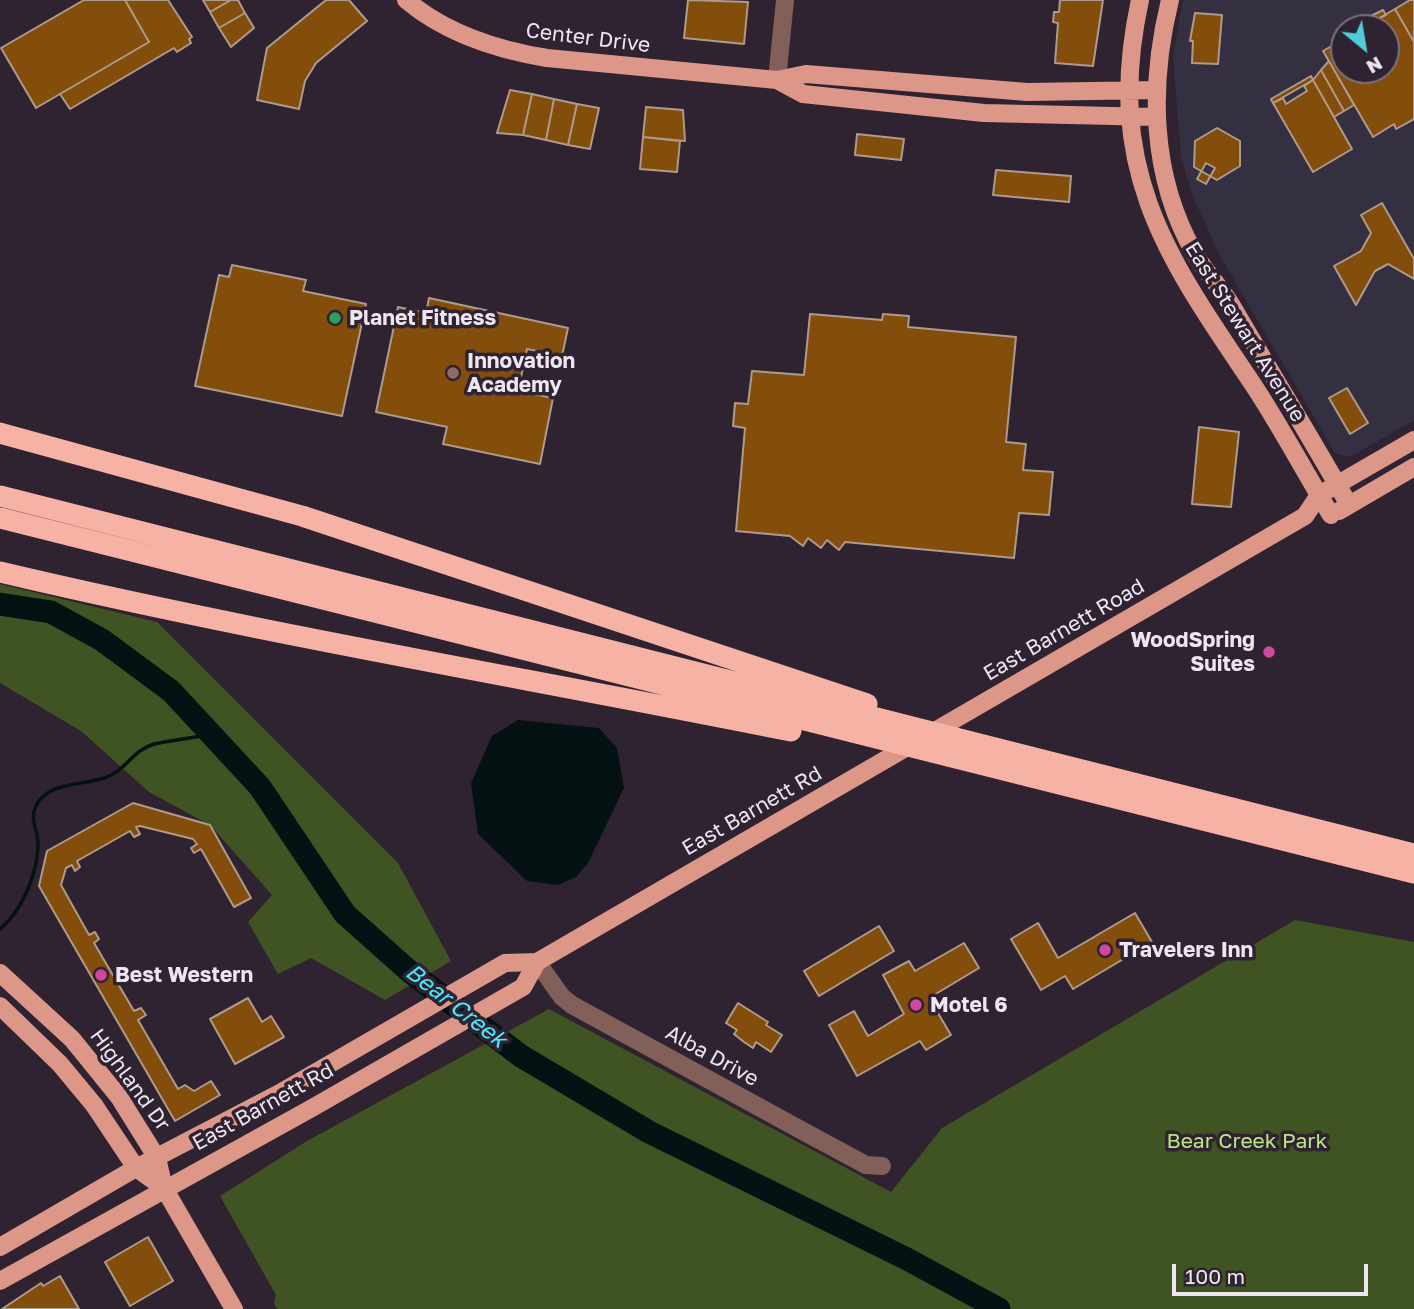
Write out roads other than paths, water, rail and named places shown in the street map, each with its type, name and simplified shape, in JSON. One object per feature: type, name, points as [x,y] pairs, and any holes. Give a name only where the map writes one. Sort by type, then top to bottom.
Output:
[{"type":"highway","points":[[0,433],[302,516],[975,742]]},
{"type":"highway","points":[[0,496],[1414,854]]},
{"type":"highway","points":[[0,518],[1414,873]]},
{"type":"highway","points":[[0,572],[288,636],[455,664],[803,734],[948,757]]},
{"type":"main road","name":"Center Drive","points":[[406,0],[461,34],[515,53],[777,80],[806,74],[1027,92],[1156,90]]},
{"type":"main road","name":"East Stewart Avenue","points":[[1140,0],[1132,41],[1129,91],[1130,117],[1143,189],[1168,252],[1199,307],[1253,385],[1331,515]]},
{"type":"main road","name":"East Stewart Avenue","points":[[1170,0],[1161,39],[1156,90],[1156,117],[1164,175],[1189,243],[1230,302],[1349,505]]},
{"type":"main road","name":"Center Drive","points":[[777,80],[803,94],[984,113],[1156,117]]},
{"type":"main road","name":"East Barnett Road","points":[[845,784],[1305,516],[1319,495],[1414,440]]},
{"type":"main road","name":"East Barnett Road","points":[[1305,516],[1331,515],[1414,467]]},
{"type":"main road","name":"East Barnett Rd","points":[[157,1158],[278,1094],[505,962],[537,961],[845,784]]},
{"type":"main road","name":"East Barnett Rd","points":[[0,1281],[313,1108],[523,987],[537,961]]},
{"type":"main road","name":"Highland Dr","points":[[2,974],[90,1058],[157,1158],[164,1188],[234,1309]]},
{"type":"main road","points":[[0,1006],[60,1064],[94,1105],[136,1168],[164,1188]]},
{"type":"main road","points":[[0,1247],[157,1158]]},
{"type":"street","points":[[777,80],[785,0]]},
{"type":"street","name":"Alba Drive","points":[[537,961],[562,997],[572,1005],[866,1165],[882,1166]]},
{"type":"waterway","name":"Bear Creek","points":[[0,604],[51,612],[102,640],[171,691],[260,787],[345,914],[409,971],[521,1056],[649,1132],[907,1259],[999,1309]]},
{"type":"waterway","points":[[0,929],[16,912],[32,878],[38,843],[33,815],[42,798],[58,788],[114,774],[140,751],[154,744],[212,734]]},
{"type":"place","name":"Planet Fitness","points":[[335,318]]},
{"type":"place","name":"Innovation Academy","points":[[453,373]]},
{"type":"place","name":"WoodSpring Suites","points":[[1269,652]]},
{"type":"place","name":"Travelers Inn","points":[[1105,950]]},
{"type":"place","name":"Best Western","points":[[101,975]]},
{"type":"place","name":"Motel 6","points":[[916,1005]]},
{"type":"park label","name":"Bear Creek Park","points":[[1247,1141]]}]
